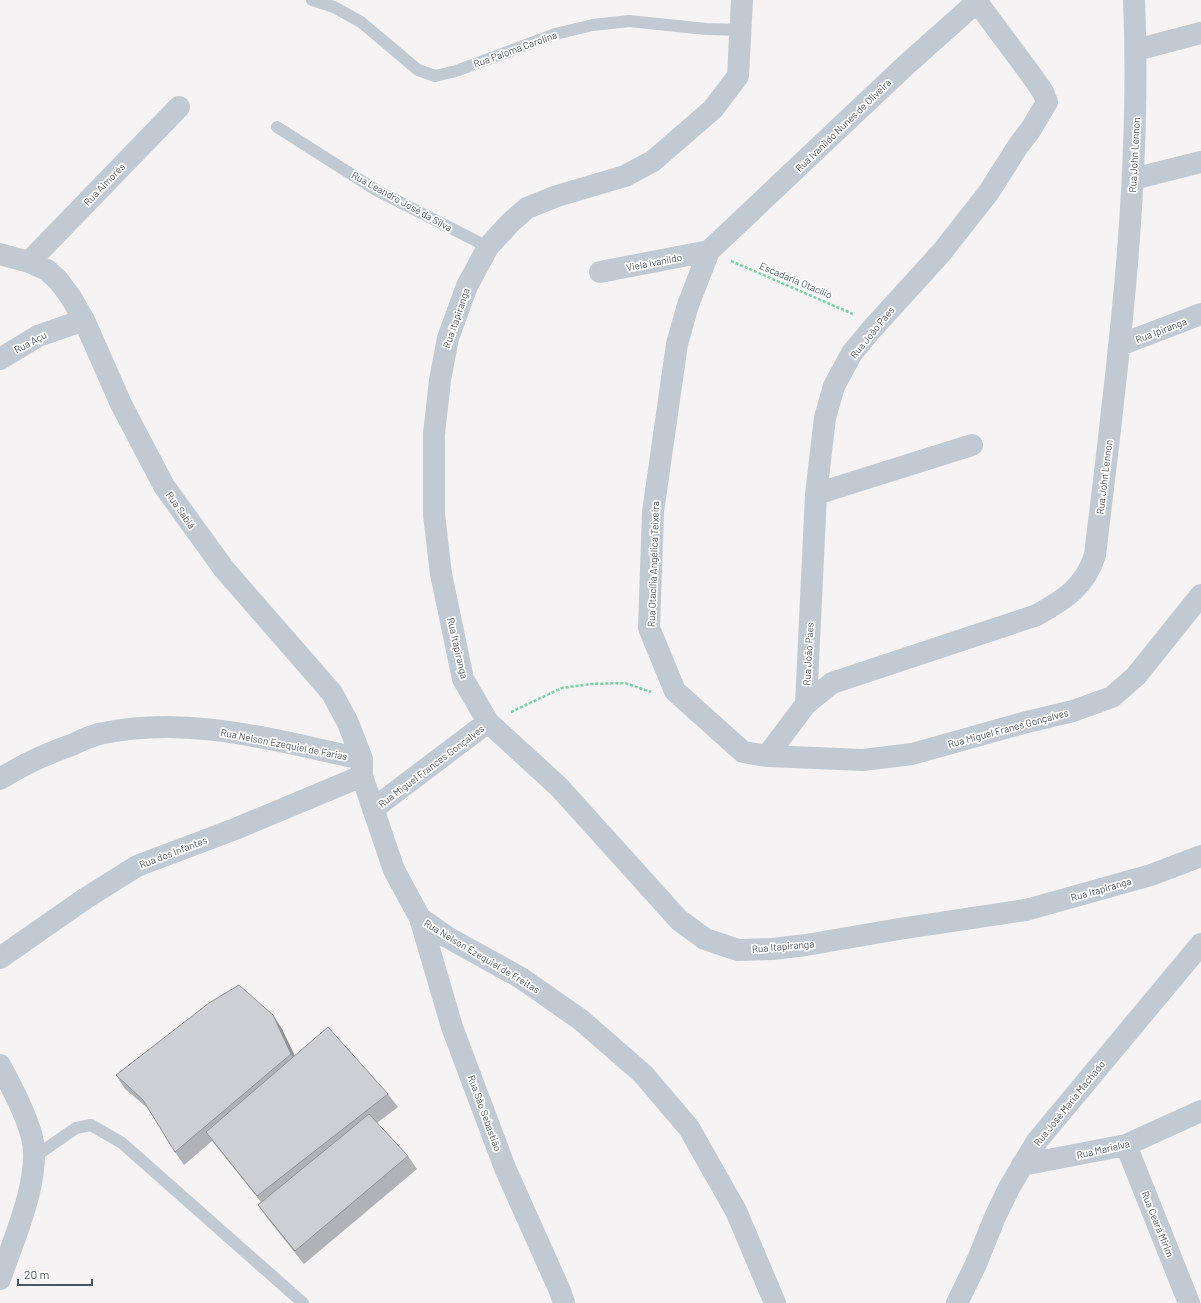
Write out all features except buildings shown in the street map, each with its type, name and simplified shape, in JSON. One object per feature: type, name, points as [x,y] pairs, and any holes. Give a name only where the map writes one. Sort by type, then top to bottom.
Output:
[{"type":"street","name":"Rua Itapiranga","points":[[742,0],[738,76],[713,109],[653,161],[625,176],[557,196],[527,208],[510,223],[488,247],[467,286],[448,338],[440,380],[434,434],[434,514],[441,574],[463,679],[488,722],[559,787],[678,920],[705,939],[738,950],[773,949],[806,945],[1026,910],[1151,875],[1201,856]]},
{"type":"street","name":"Rua John Lennon","points":[[767,756],[806,704],[832,683],[1037,615],[1076,590],[1090,570],[1094,555],[1120,345],[1133,179],[1136,132],[1136,50],[1134,0]]},
{"type":"street","name":"Rua João Paes","points":[[806,704],[816,494],[824,418],[834,386],[852,353],[941,253],[989,192],[1047,102],[1044,92],[978,1]]},
{"type":"street","name":"Rua Ivanildo Nunes de Oliveira","points":[[709,252],[906,65],[978,1]]},
{"type":"street","points":[[1136,50],[1201,33]]},
{"type":"street","name":"Rua Aimorés","points":[[29,262],[179,107]]},
{"type":"street","points":[[1133,179],[1201,162]]},
{"type":"street","name":"Viela Ivanildo","points":[[600,272],[709,252]]},
{"type":"street","name":"Rua Otacília Angélica Teixeira","points":[[709,252],[688,305],[677,344],[653,512],[649,628],[675,691],[743,752],[767,756]]},
{"type":"street","name":"Rua Sabiá","points":[[0,254],[29,262],[47,270],[58,280],[70,296],[84,320],[121,404],[164,486],[224,569],[332,693],[348,723],[362,768]]},
{"type":"street","name":"Rua Ipiranga","points":[[1120,345],[1201,314]]},
{"type":"street","name":"Rua Açu","points":[[0,359],[38,336],[84,320]]},
{"type":"street","points":[[816,494],[972,445]]},
{"type":"street","name":"Rua Miguel Franes Gonçalves","points":[[767,756],[864,760],[912,754],[1023,723],[1073,711],[1112,696],[1136,676],[1201,595]]},
{"type":"street","name":"Rua Miguel Frances Gonçalves","points":[[373,809],[488,722]]},
{"type":"street","name":"Rua Nelson Ezequiel de Farias","points":[[0,779],[27,763],[98,734],[178,727],[234,731],[362,768]]},
{"type":"street","name":"Rua Nelson Ezequiel de Freitas","points":[[362,768],[373,809],[394,870],[420,918],[447,937],[521,978],[581,1020],[643,1074],[689,1128],[736,1210],[775,1303]]},
{"type":"street","name":"Rua dos Infantes","points":[[0,958],[86,898],[137,866],[235,829],[362,768]]},
{"type":"street","name":"Rua São Sebastião","points":[[420,918],[452,1027],[499,1153],[564,1303]]},
{"type":"street","name":"Rua José Maria Machado","points":[[957,1303],[976,1264],[995,1217],[1022,1165],[1037,1141],[1201,944]]},
{"type":"street","points":[[0,1065],[13,1089],[32,1138],[34,1157],[32,1183],[0,1279]]},
{"type":"street","name":"Rua Marialva","points":[[1022,1165],[1126,1145],[1201,1111]]},
{"type":"street","name":"Rua Ceará Mirim","points":[[1126,1145],[1189,1303]]},
{"type":"lane","name":"Rua Paloma Carolina","points":[[312,0],[334,7],[361,22],[418,70],[435,76],[456,71],[555,34],[593,25],[629,21],[706,29],[741,30]]},
{"type":"lane","name":"Rua Leandro José da Silva","points":[[277,127],[376,190],[488,247]]},
{"type":"lane","points":[[34,1157],[76,1128],[91,1125],[122,1143],[303,1303]]},
{"type":"path","name":"Escadaria Otacílio","points":[[709,252],[877,324]]},
{"type":"path","points":[[488,722],[562,688],[591,684],[625,683],[648,692],[675,691]]}]
